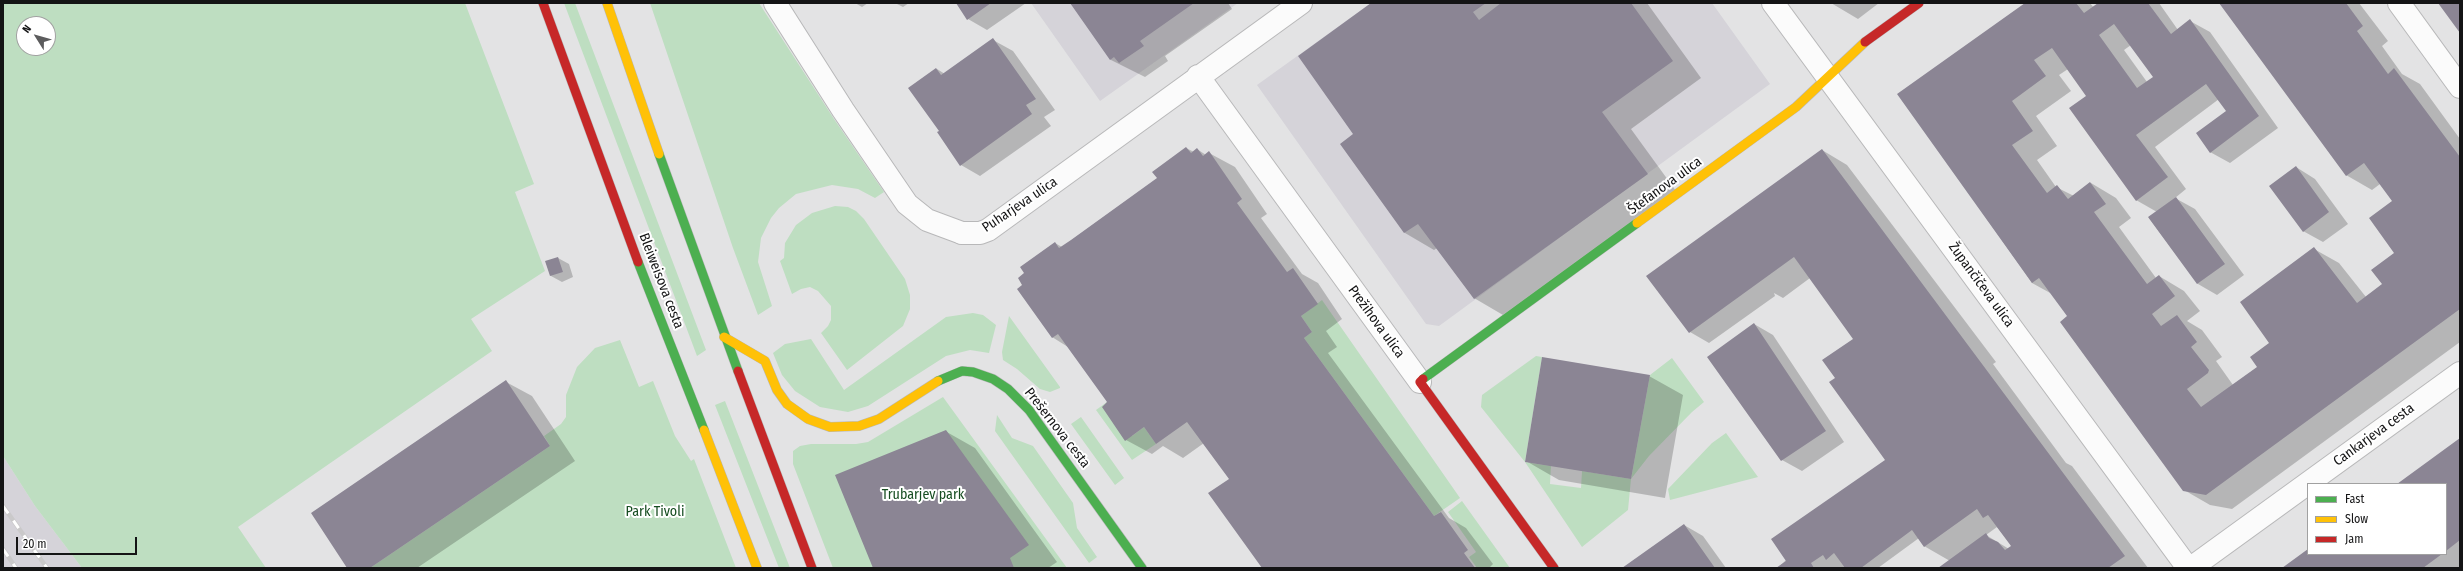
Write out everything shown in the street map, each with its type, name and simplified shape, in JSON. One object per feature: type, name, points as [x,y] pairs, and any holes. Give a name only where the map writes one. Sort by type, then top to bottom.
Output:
[{"type":"main road","name":"Bleiweisova cesta","points":[[543,3],[614,199],[757,568]]},
{"type":"main road","points":[[607,3],[686,234],[740,381],[812,568]]},
{"type":"main road","name":"Štefanova ulica","points":[[1420,382],[1790,112],[1828,79],[1857,48],[1919,3]]},
{"type":"main road","name":"Prešernova cesta","points":[[724,337],[764,361],[777,390],[787,404],[808,419],[830,427],[859,426],[879,419],[940,379],[962,371],[973,372],[993,379],[1021,400],[1033,415],[1142,568]]},
{"type":"main road","name":"Prežihova ulica","points":[[1420,382],[1554,568]]},
{"type":"street","name":"Puharjeva ulica","points":[[775,3],[843,110],[908,204],[927,220],[962,233],[980,233],[988,230],[1198,76],[1301,3]]},
{"type":"street","name":"Župančičeva ulica","points":[[1773,3],[2190,568]]},
{"type":"street","points":[[2399,3],[2460,87]]},
{"type":"street","name":"Prežihova ulica","points":[[1198,76],[1420,382]]},
{"type":"street","name":"Cankarjeva cesta","points":[[2308,483],[2460,373]]},
{"type":"street","name":"Cankarjeva cesta","points":[[2190,568],[2307,484]]},
{"type":"shaded area","points":[[1031,3],[1238,3],[1100,101]]},
{"type":"shaded area","points":[[1371,3],[1712,3],[1770,84],[1439,326],[1426,324],[1257,85]]},
{"type":"shaded area","points":[[3,456],[35,506],[82,568],[3,568]]},
{"type":"green space","points":[[3,3],[465,3],[534,184],[515,192],[545,271],[471,319],[492,351],[238,527],[266,568],[82,568],[35,506],[3,456]]},
{"type":"green space","points":[[564,3],[575,3],[706,350],[697,356]]},
{"type":"green space","points":[[650,3],[759,3],[834,119],[884,192],[875,198],[858,189],[832,185],[796,194],[779,208],[771,218],[761,238],[758,262],[772,306],[758,315],[733,248]]},
{"type":"green space","points":[[835,206],[848,207],[856,211],[864,219],[905,279],[910,295],[910,309],[903,326],[847,370],[821,333],[828,326],[831,320],[831,306],[818,291],[810,287],[801,289],[792,294],[780,261],[784,258],[785,243],[796,225],[812,213]]},
{"type":"green space","points":[[1322,300],[1460,498],[1434,516],[1304,338],[1312,332],[1301,316]]},
{"type":"green space","points":[[973,313],[983,315],[996,325],[989,353],[970,350],[946,356],[868,406],[848,412],[820,407],[795,391],[782,375],[773,353],[785,344],[811,339],[844,390],[946,317]]},
{"type":"green space","points":[[1009,316],[1060,388],[1050,392],[1040,389],[1017,369],[1003,360],[1002,352]]},
{"type":"green space","name":"Park Tivoli","points":[[620,340],[639,387],[653,381],[675,436],[691,461],[694,459],[736,568],[370,568],[550,446],[544,436],[561,424],[566,417],[566,395],[577,367],[595,348]]},
{"type":"green space","points":[[1536,356],[1542,357],[1525,462],[1481,407],[1482,395]]},
{"type":"green space","points":[[1672,358],[1704,402],[1692,412],[1649,456],[1631,479],[1650,375]]},
{"type":"green space","name":"Trubarjev park","points":[[943,397],[1067,568],[833,568],[793,464],[793,451],[800,446],[811,444],[856,444],[868,442]]},
{"type":"green space","points":[[725,401],[790,568],[779,568],[715,405]]},
{"type":"green space","points":[[1107,402],[1132,436],[1144,427],[1156,444],[1132,460],[1096,410]]},
{"type":"green space","points":[[997,415],[1012,438],[1033,446],[1073,503],[1077,528],[1097,557],[1089,563],[995,431]]},
{"type":"green space","points":[[1081,417],[1124,478],[1115,485],[1071,424]]},
{"type":"green space","points":[[1726,433],[1758,477],[1670,500],[1668,489],[1712,443]]},
{"type":"green space","points":[[1525,462],[1551,466],[1550,484],[1581,488],[1582,471],[1631,479],[1628,510],[1582,547]]},
{"type":"green space","points":[[1462,501],[1510,568],[1477,568],[1469,557],[1476,552],[1448,512]]},
{"type":"building","points":[[956,3],[991,3],[967,20]]},
{"type":"building","points":[[1070,3],[1194,3],[1140,41],[1144,46],[1119,63],[1114,57],[1110,60]]},
{"type":"building","points":[[1371,3],[1486,3],[1473,12],[1479,20],[1501,3],[1631,3],[1673,61],[1602,112],[1648,174],[1474,299],[1418,224],[1404,233],[1340,144],[1353,134],[1298,56]]},
{"type":"building","points":[[2025,3],[2076,3],[2084,13],[2098,3],[2148,3],[2171,34],[2190,19],[2259,116],[2210,153],[2196,133],[2226,111],[2206,84],[2136,135],[2168,177],[2136,201],[2069,108],[2086,96],[2052,48],[2034,60],[2046,76],[2012,101],[2033,131],[2012,145],[2047,193],[2057,185],[2068,199],[2090,182],[2106,204],[2094,212],[2147,284],[2159,275],[2175,296],[2152,314],[2161,326],[2177,315],[2197,342],[2191,347],[2209,370],[2208,373],[2187,389],[2201,407],[2257,367],[2250,357],[2269,343],[2240,302],[2314,247],[2357,303],[2382,284],[2371,270],[2394,253],[2369,218],[2392,201],[2364,163],[2346,176],[2219,3],[2346,3],[2363,26],[2357,31],[2388,74],[2394,68],[2460,157],[2460,309],[2206,495],[2183,491],[2060,322],[2067,316],[2039,278],[2032,283],[1897,94]],"holes":[[[2114,24],[2153,77],[2137,88],[2099,35]]]},
{"type":"building","points":[[2438,3],[2460,3],[2460,33]]},
{"type":"building","points":[[993,38],[1036,99],[1026,105],[1032,114],[960,166],[937,132],[939,131],[908,88],[936,68],[941,75]]},
{"type":"building","points":[[1186,147],[1191,153],[1197,148],[1203,156],[1209,151],[1242,199],[1237,203],[1287,272],[1293,268],[1318,304],[1301,316],[1312,332],[1304,338],[1434,516],[1441,512],[1468,550],[1464,553],[1475,568],[1262,568],[1208,493],[1229,479],[1187,422],[1156,444],[1144,427],[1125,441],[1102,407],[1107,402],[1058,334],[1052,338],[1017,289],[1022,285],[1018,278],[1024,273],[1020,267],[1055,242],[1059,248],[1157,178],[1152,172]]},
{"type":"building","points":[[1822,149],[2125,556],[2108,568],[1938,568],[1986,533],[1989,538],[1998,542],[2005,550],[2011,546],[1988,515],[1983,518],[1977,509],[1924,547],[1912,530],[1861,568],[1845,568],[1834,553],[1826,560],[1823,555],[1811,563],[1814,568],[1776,568],[1786,561],[1771,539],[1885,460],[1829,382],[1835,378],[1822,360],[1853,339],[1794,257],[1689,333],[1646,276]]},
{"type":"building","points":[[2296,166],[2329,212],[2303,232],[2269,186]]},
{"type":"building","points":[[2176,197],[2225,264],[2197,284],[2148,217]]},
{"type":"building","points":[[558,257],[563,272],[550,276],[545,261]]},
{"type":"building","points":[[1754,323],[1826,431],[1781,461],[1707,357]]},
{"type":"building","points":[[1542,357],[1650,375],[1631,479],[1525,462]]},
{"type":"building","points":[[506,380],[550,446],[370,568],[347,568],[311,513]]},
{"type":"building","name":"Trubarjev park","points":[[946,430],[1029,545],[1010,558],[1014,568],[873,568],[835,475]]},
{"type":"building","points":[[2460,438],[2460,540],[2447,550],[2447,483],[2398,483]]},
{"type":"building","points":[[1684,524],[1715,568],[1622,568]]},
{"type":"building","points":[[2307,550],[2307,555],[2441,555],[2423,568],[2282,568]]},
{"type":"railway","points":[[3,506],[47,568]]},
{"type":"railway","points":[[3,549],[16,568]]},
{"type":"traffic: fast","points":[[659,154],[738,371]]},
{"type":"traffic: fast","points":[[1423,379],[1637,223]]},
{"type":"traffic: fast","points":[[638,262],[704,430]]},
{"type":"traffic: fast","points":[[938,381],[962,371],[973,372],[993,379],[1008,389],[1029,410],[1142,568]]},
{"type":"traffic: slow","points":[[607,3],[659,154]]},
{"type":"traffic: slow","points":[[1637,223],[1796,107],[1865,42]]},
{"type":"traffic: slow","points":[[724,337],[765,361],[777,390],[787,404],[808,419],[830,427],[859,426],[879,419],[938,381]]},
{"type":"traffic: slow","points":[[704,430],[757,568]]},
{"type":"traffic: jam","points":[[543,3],[638,262]]},
{"type":"traffic: jam","points":[[1865,42],[1919,3]]},
{"type":"traffic: jam","points":[[738,371],[812,568]]},
{"type":"traffic: jam","points":[[1423,379],[1420,382],[1554,568]]}]
